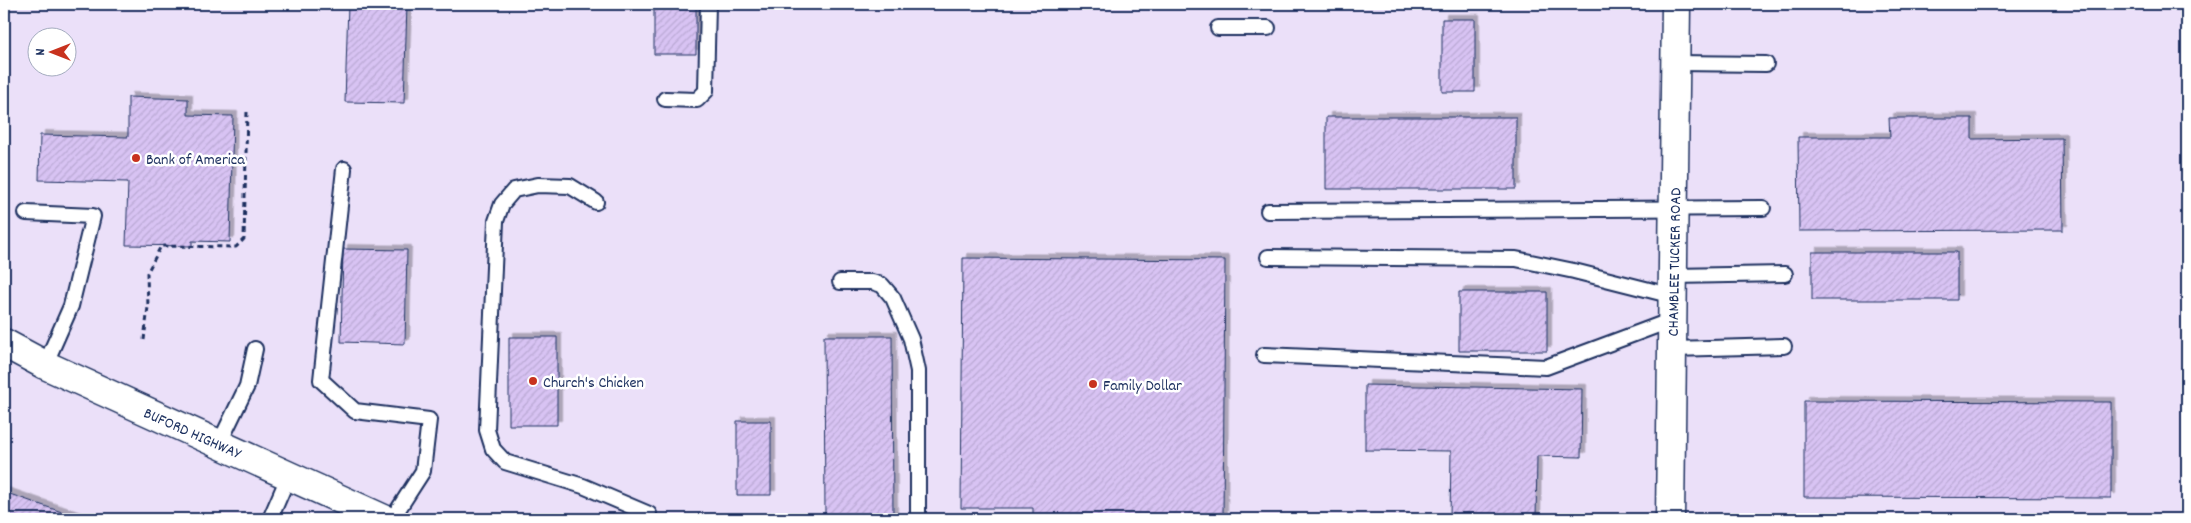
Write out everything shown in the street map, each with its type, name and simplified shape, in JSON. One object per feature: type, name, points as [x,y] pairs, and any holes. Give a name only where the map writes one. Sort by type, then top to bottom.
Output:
[{"type":"main road","name":"CHAMBLEE TUCKER ROAD","points":[[1670,519],[1676,4]]},
{"type":"main road","name":"BUFORD HIGHWAY","points":[[4,343],[45,365],[384,519]]},
{"type":"lane","points":[[665,100],[697,100],[706,91],[708,4]]},
{"type":"lane","points":[[1218,28],[1268,28]]},
{"type":"lane","points":[[1676,63],[1766,64]]},
{"type":"lane","points":[[344,169],[321,380],[355,411],[429,420],[423,471],[392,519]]},
{"type":"lane","points":[[596,202],[570,186],[538,185],[514,190],[502,204],[496,221],[487,430],[493,449],[505,462],[583,486],[648,514],[647,519]]},
{"type":"lane","points":[[1268,212],[1763,208]]},
{"type":"lane","points":[[26,213],[93,216],[71,306],[45,365]]},
{"type":"lane","points":[[1268,257],[1516,259],[1574,270],[1673,297]]},
{"type":"lane","points":[[1264,355],[1546,367],[1673,297],[1785,274]]},
{"type":"lane","points":[[840,282],[872,282],[882,285],[893,298],[911,339],[918,371],[918,519]]},
{"type":"lane","points":[[1672,349],[1784,346]]},
{"type":"lane","points":[[219,444],[247,386],[255,349]]},
{"type":"lane","points":[[270,519],[289,475]]},
{"type":"path","points":[[144,340],[148,307],[147,273],[161,246],[236,247],[244,239],[247,111]]},
{"type":"shaded area","points":[[4,4],[2187,4],[2187,519],[4,519]]},
{"type":"building","points":[[348,4],[407,4],[404,103],[345,102]]},
{"type":"building","points":[[654,4],[696,4],[696,54],[654,54]]},
{"type":"building","points":[[1442,19],[1475,19],[1475,92],[1442,92]]},
{"type":"building","name":"Bank of America","points":[[128,97],[188,99],[188,115],[233,116],[230,242],[192,241],[192,246],[126,245],[128,182],[39,180],[40,135],[128,137]]},
{"type":"building","points":[[1326,117],[1516,117],[1516,189],[1326,189]]},
{"type":"building","points":[[1889,118],[1972,118],[1972,139],[2062,138],[2063,230],[1799,231],[1798,137],[1890,137]]},
{"type":"building","points":[[343,249],[407,250],[405,344],[341,342]]},
{"type":"building","points":[[1812,252],[1957,252],[1957,300],[1812,300]]},
{"type":"building","name":"Family Dollar","points":[[963,258],[1225,260],[1223,519],[1033,519],[1033,508],[961,508]]},
{"type":"building","points":[[1459,292],[1547,292],[1547,351],[1459,351]]},
{"type":"building","points":[[824,336],[892,336],[893,519],[825,519]]},
{"type":"building","name":"Church's Chicken","points":[[509,337],[557,337],[557,425],[509,425]]},
{"type":"building","points":[[1365,385],[1582,389],[1581,457],[1537,456],[1536,519],[1450,519],[1451,451],[1365,450]]},
{"type":"building","points":[[1804,401],[2111,402],[2111,498],[1804,497]]},
{"type":"building","points":[[737,421],[771,421],[771,495],[737,495]]},
{"type":"building","points":[[4,492],[82,519],[4,519]]},
{"type":"place","name":"Bank of America","points":[[136,158]]},
{"type":"place","name":"Church's Chicken","points":[[533,381]]},
{"type":"place","name":"Family Dollar","points":[[1093,384]]}]
